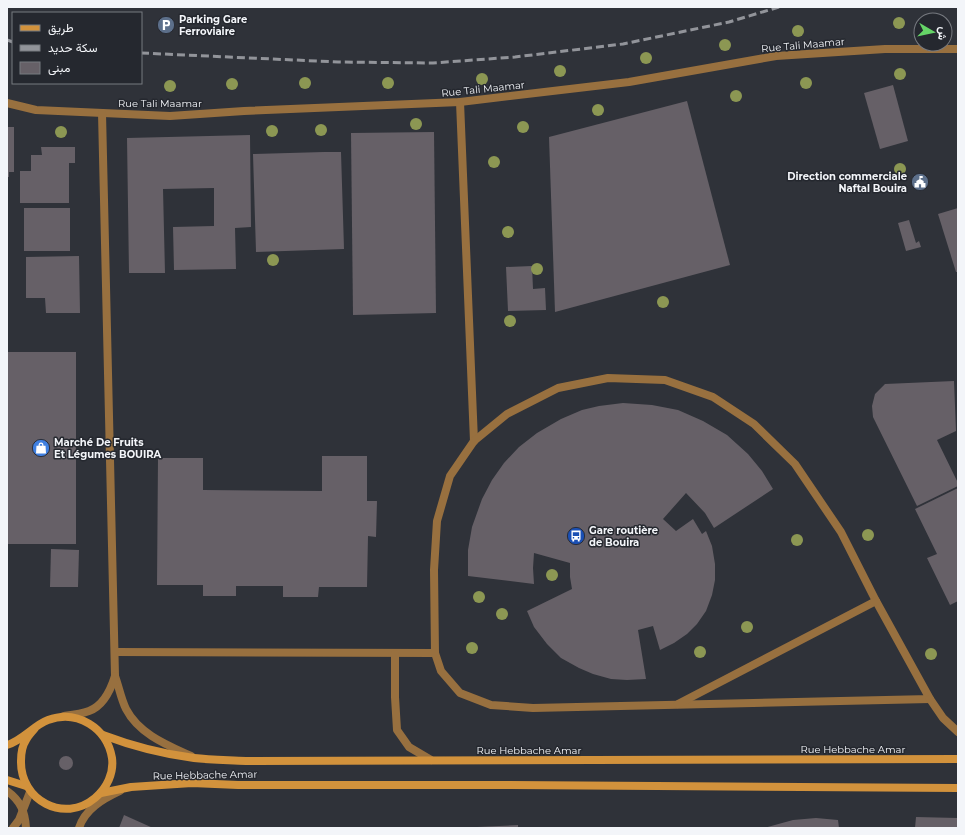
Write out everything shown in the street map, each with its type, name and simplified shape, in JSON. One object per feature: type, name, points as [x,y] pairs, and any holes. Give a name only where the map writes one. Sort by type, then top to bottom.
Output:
[{"type":"main road","points":[[7,745],[48,720],[62,716],[78,718],[92,724],[103,735],[110,749],[113,764],[109,779],[102,793],[90,803],[78,808],[64,809],[51,807],[40,801],[28,789],[20,771],[21,755],[25,740],[35,728]]},
{"type":"main road","name":"Rue Hebbache Amar","points":[[103,735],[126,744],[164,753],[194,758],[246,761],[958,759]]},
{"type":"main road","points":[[7,780],[28,789]]},
{"type":"main road","name":"Rue Hebbache Amar","points":[[102,793],[127,788],[192,783],[238,785],[958,788]]},
{"type":"street","name":"Rue Tali Maamar","points":[[7,103],[36,110],[170,116],[244,111],[460,102],[629,82],[776,56],[885,49],[958,49]]},
{"type":"street","points":[[460,102],[474,441]]},
{"type":"street","points":[[62,716],[90,711],[102,701],[112,688],[115,676],[102,113]]},
{"type":"street","points":[[930,699],[676,706],[533,708],[492,705],[460,692],[441,670],[435,653],[434,570],[437,521],[450,476],[474,441],[507,414],[558,388],[608,378],[664,380],[714,398],[754,424],[795,464],[841,532],[930,699],[943,718],[958,732]]},
{"type":"street","points":[[676,706],[876,600]]},
{"type":"street","points":[[115,652],[435,653]]},
{"type":"street","points":[[395,654],[397,730],[409,747],[431,760]]},
{"type":"street","points":[[115,676],[126,709],[139,726],[158,741],[194,758]]},
{"type":"street","points":[[80,826],[92,808],[105,798],[127,788]]},
{"type":"street","points":[[13,828],[19,820],[28,789]]},
{"type":"street","points":[[7,791],[19,800],[23,809],[26,828]]},
{"type":"street","points":[[80,826],[90,803]]},
{"type":"building","points":[[893,85],[908,141],[880,149],[864,93]]},
{"type":"building","points":[[687,101],[730,265],[555,312],[549,137]]},
{"type":"building","points":[[7,127],[14,127],[14,172],[9,172],[9,177],[7,177]]},
{"type":"building","points":[[434,132],[436,313],[353,315],[351,133]]},
{"type":"building","points":[[250,135],[251,227],[235,228],[236,269],[174,270],[173,227],[214,226],[214,188],[163,189],[165,273],[129,273],[127,138]]},
{"type":"building","points":[[41,147],[75,147],[75,163],[69,163],[69,203],[20,203],[20,171],[31,171],[31,155],[42,155]]},
{"type":"building","points":[[341,152],[344,249],[256,252],[253,154]]},
{"type":"building","points":[[24,208],[70,208],[70,251],[24,251]]},
{"type":"building","points":[[958,208],[958,272],[956,272],[938,214]]},
{"type":"building","points":[[909,220],[916,243],[919,241],[921,247],[906,251],[898,223]]},
{"type":"building","points":[[79,256],[80,313],[46,313],[45,298],[26,298],[26,257]]},
{"type":"building","points":[[532,266],[533,289],[545,288],[546,310],[508,311],[506,267]]},
{"type":"building","name":"Marché De Fruits Et Légumes BOUIRA","points":[[7,352],[76,352],[76,544],[7,544]]},
{"type":"building","points":[[954,381],[956,431],[937,440],[958,483],[958,486],[917,506],[873,417],[872,406],[875,394],[885,384]]},
{"type":"building","points":[[623,403],[652,405],[678,410],[703,421],[727,435],[748,454],[762,471],[773,489],[714,528],[705,513],[686,493],[663,519],[676,531],[693,519],[702,534],[706,531],[712,546],[715,564],[715,580],[712,595],[706,611],[697,624],[687,634],[660,650],[653,626],[638,630],[646,679],[627,680],[611,679],[593,674],[561,658],[547,644],[534,627],[527,611],[572,589],[570,563],[534,553],[534,584],[468,576],[468,550],[472,527],[482,499],[492,480],[504,463],[519,447],[537,433],[561,419],[582,410]]},
{"type":"building","points":[[322,456],[367,456],[367,501],[377,501],[376,537],[368,536],[367,587],[319,587],[318,597],[283,597],[283,586],[236,586],[236,596],[203,596],[203,585],[157,585],[158,458],[203,458],[203,490],[322,491]]},
{"type":"building","points":[[958,488],[958,601],[950,605],[927,558],[937,554],[915,509]]},
{"type":"building","points":[[51,549],[79,550],[78,587],[50,587]]},
{"type":"building","points":[[63,756],[69,756],[73,760],[73,766],[69,770],[63,770],[59,766],[59,760]]},
{"type":"building","points":[[124,815],[153,828],[119,828]]},
{"type":"building","points":[[916,817],[958,818],[958,828],[915,828]]},
{"type":"building","points":[[816,818],[838,820],[839,828],[764,828],[793,820]]},
{"type":"building","points":[[518,825],[518,828],[477,828],[477,827]]},
{"type":"railway","points":[[142,53],[338,62],[433,63],[515,57],[623,44],[729,22],[779,7]]},
{"type":"railway","points":[[7,40],[12,42]]},
{"type":"place","name":"Parking Gare Ferroviaire","points":[[166,25]]},
{"type":"place","name":"Direction commerciale Naftal Bouira","points":[[920,182]]},
{"type":"place","name":"Marché De Fruits Et Légumes BOUIRA","points":[[41,448]]},
{"type":"place","name":"Gare routière de Bouira","points":[[576,536]]}]
